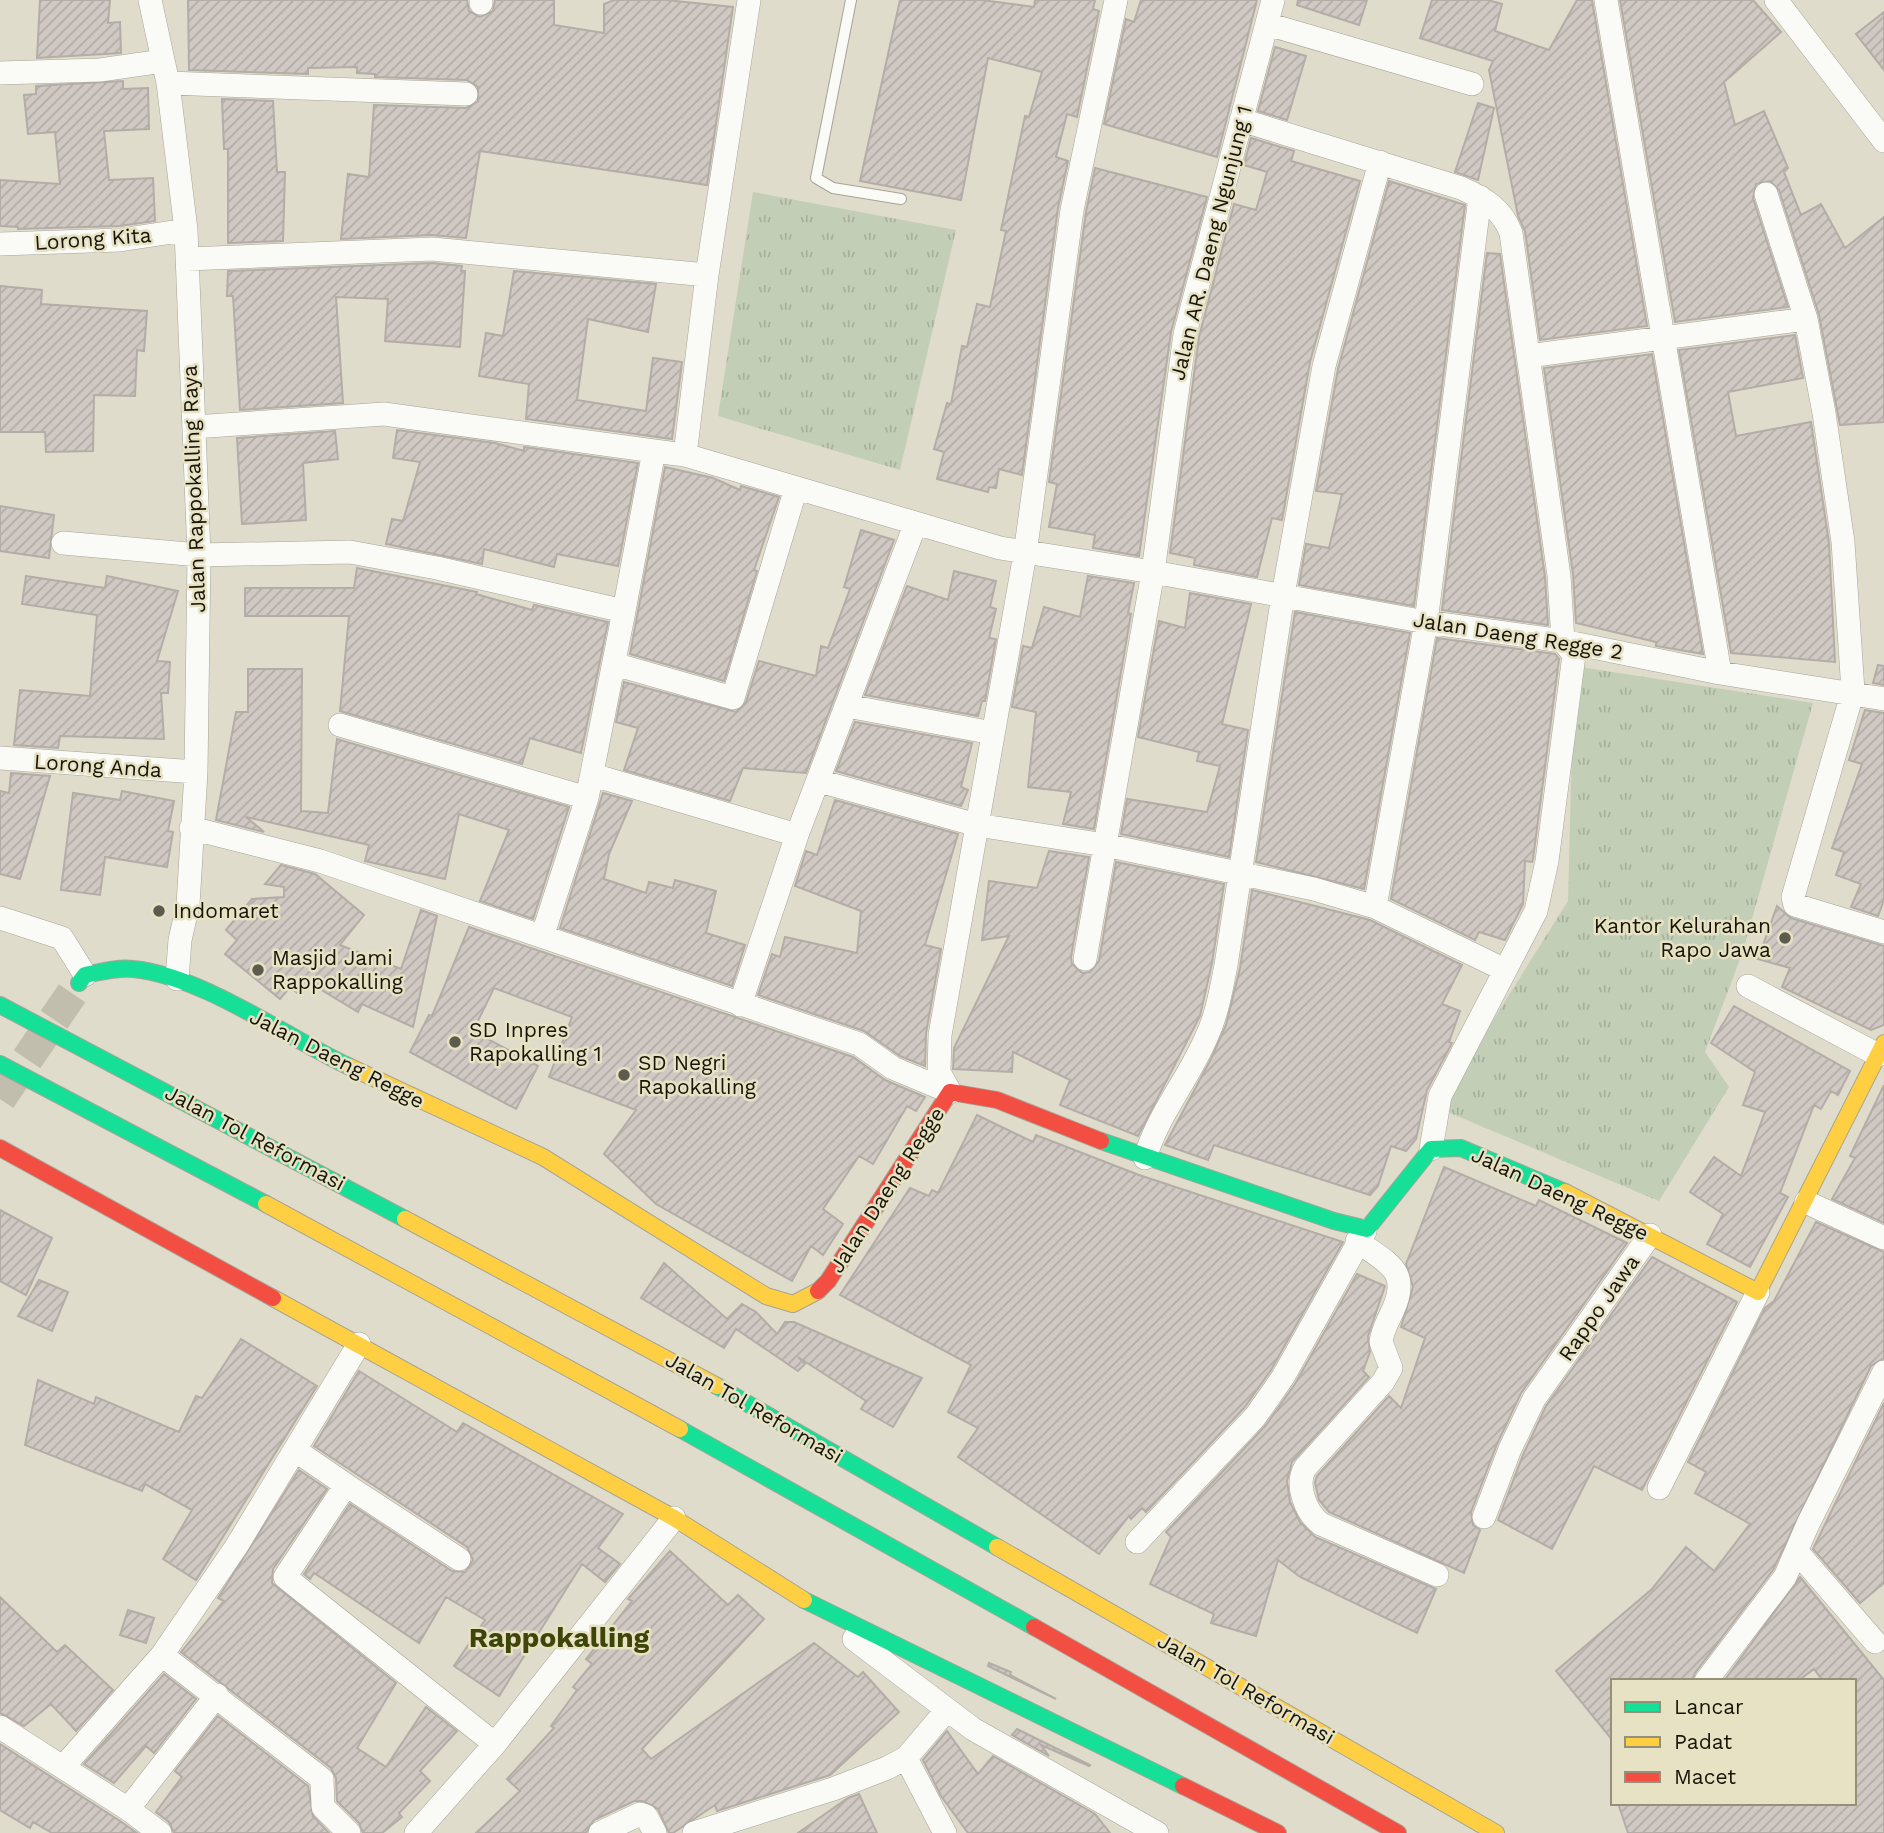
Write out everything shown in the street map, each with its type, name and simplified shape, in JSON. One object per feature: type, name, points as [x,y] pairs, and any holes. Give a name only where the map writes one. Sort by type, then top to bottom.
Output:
[{"type":"main road","name":"Jalan Daeng Regge","points":[[82,979],[134,969],[177,979],[234,1006],[307,1047],[543,1157],[780,1304],[802,1304],[828,1281],[950,1092],[997,1100],[1145,1158],[1334,1221],[1362,1235]]},
{"type":"main road","name":"Jalan Tol Reformasi","points":[[0,1005],[665,1356],[1496,1833]]},
{"type":"main road","points":[[1758,1292],[1806,1202],[1881,1049]]},
{"type":"main road","points":[[0,1064],[157,1145],[652,1411],[1398,1833]]},
{"type":"main road","points":[[0,1148],[674,1518],[804,1600],[1278,1833]]},
{"type":"main road","name":"Jalan Daeng Regge","points":[[1431,1149],[1461,1148],[1592,1204],[1758,1292]]},
{"type":"main road","points":[[1362,1235],[1431,1149]]},
{"type":"street","name":"Jalan Rappokalling Raya","points":[[150,0],[165,72],[186,230],[199,555],[196,772],[188,905],[180,940],[177,979]]},
{"type":"street","points":[[685,455],[707,275],[749,0]]},
{"type":"street","points":[[950,1092],[939,1072],[937,1056],[1025,554],[1072,210],[1116,0]]},
{"type":"street","name":"Jalan AR. Daeng Ngunjung 1","points":[[1085,959],[1153,572],[1180,358],[1273,0]]},
{"type":"street","points":[[1606,0],[1720,673]]},
{"type":"street","points":[[1776,0],[1884,141]]},
{"type":"street","points":[[1267,24],[1472,84]]},
{"type":"street","points":[[0,73],[100,70],[165,72],[466,94]]},
{"type":"street","points":[[1241,120],[1380,162],[1480,197],[1506,219],[1511,233],[1559,576],[1563,641],[1574,655],[1547,861],[1536,911],[1440,1096],[1431,1149]]},
{"type":"street","points":[[1145,1158],[1157,1122],[1210,1030],[1226,965],[1283,595],[1324,366],[1380,162]]},
{"type":"street","points":[[1766,194],[1806,319],[1843,542],[1853,691],[1793,897],[1796,905],[1884,932]]},
{"type":"street","points":[[1375,907],[1426,622],[1480,197]]},
{"type":"street","name":"Lorong Kita","points":[[0,244],[120,240],[186,230]]},
{"type":"street","points":[[187,259],[432,249],[707,275]]},
{"type":"street","points":[[1528,356],[1806,319]]},
{"type":"street","name":"Jalan Daeng Regge 2","points":[[194,427],[384,414],[685,455],[915,525],[1025,554],[1153,572],[1426,622],[1563,641],[1720,673],[1853,691],[1884,699]]},
{"type":"street","points":[[543,934],[593,775],[654,451]]},
{"type":"street","points":[[614,664],[733,698],[796,488]]},
{"type":"street","points":[[740,1004],[797,835],[915,525]]},
{"type":"street","points":[[63,543],[199,555],[350,552],[437,568],[624,611]]},
{"type":"street","points":[[847,706],[993,733]]},
{"type":"street","points":[[340,725],[587,798]]},
{"type":"street","name":"Lorong Anda","points":[[0,758],[196,772]]},
{"type":"street","points":[[593,775],[797,835]]},
{"type":"street","points":[[819,781],[977,825],[1105,845],[1240,871],[1375,907],[1505,970]]},
{"type":"street","points":[[191,828],[320,861],[543,934],[859,1044],[892,1068],[950,1092]]},
{"type":"street","points":[[0,918],[62,938],[82,979]]},
{"type":"street","points":[[1748,986],[1881,1049]]},
{"type":"street","points":[[1806,1202],[1884,1238]]},
{"type":"street","points":[[1137,1542],[1255,1417],[1283,1377],[1362,1235],[1395,1269],[1399,1277],[1401,1294],[1381,1342],[1391,1368],[1383,1382],[1305,1468],[1300,1482],[1310,1513],[1321,1524],[1437,1575]]},
{"type":"street","name":"Rappo Jawa","points":[[1484,1517],[1510,1449],[1547,1381],[1650,1235]]},
{"type":"street","points":[[1659,1488],[1758,1292]]},
{"type":"street","points":[[63,1767],[162,1655],[236,1547],[359,1344]]},
{"type":"street","points":[[1708,1679],[1785,1577],[1798,1553],[1808,1524],[1884,1372]]},
{"type":"street","points":[[295,1450],[459,1559]]},
{"type":"street","points":[[346,1485],[285,1577],[495,1744]]},
{"type":"street","points":[[421,1831],[495,1744],[674,1518]]},
{"type":"street","points":[[1798,1553],[1875,1642]]},
{"type":"street","points":[[804,1600],[946,1712],[1157,1833]]},
{"type":"street","points":[[162,1655],[322,1779],[323,1807],[349,1833]]},
{"type":"street","points":[[128,1808],[217,1695]]},
{"type":"street","points":[[694,1833],[833,1789],[906,1758],[946,1712]]},
{"type":"street","points":[[0,1727],[128,1808],[160,1833]]},
{"type":"street","points":[[906,1758],[945,1833]]},
{"type":"street","points":[[600,1833],[640,1814],[646,1816],[655,1833]]},
{"type":"lane","points":[[851,0],[816,178],[833,188],[901,199]]},
{"type":"green space","points":[[753,192],[956,230],[900,470],[718,416]]},
{"type":"green space","points":[[1574,666],[1813,703],[1742,954],[1705,1052],[1729,1087],[1659,1201],[1438,1108],[1568,901]]},
{"type":"building","points":[[40,0],[110,0],[108,23],[120,22],[121,53],[37,58]]},
{"type":"building","points":[[188,0],[467,0],[469,11],[480,17],[493,11],[495,0],[554,0],[554,25],[604,33],[604,4],[614,0],[666,0],[733,7],[707,185],[480,151],[466,238],[431,235],[341,239],[348,174],[369,177],[374,105],[466,108],[478,101],[478,87],[467,80],[375,77],[375,74],[357,73],[357,67],[308,68],[308,74],[189,70]]},
{"type":"building","points":[[900,0],[982,0],[1034,7],[1035,0],[1095,0],[1093,9],[1099,11],[1077,117],[1067,114],[1056,157],[1068,161],[1058,208],[1022,475],[999,469],[996,488],[989,487],[988,492],[937,479],[944,452],[934,449],[947,403],[951,404],[962,346],[967,347],[977,304],[990,307],[1006,231],[1001,230],[1025,116],[1029,117],[1042,72],[988,58],[961,200],[860,181]]},
{"type":"building","points":[[1141,0],[1257,0],[1217,157],[1104,124],[1126,19],[1134,22]]},
{"type":"building","points":[[1298,0],[1367,0],[1359,25],[1297,5]]},
{"type":"building","points":[[1432,0],[1488,0],[1502,4],[1495,31],[1549,50],[1577,0],[1592,0],[1647,326],[1540,340],[1525,231],[1518,216],[1489,70],[1493,61],[1420,38]]},
{"type":"building","points":[[1620,0],[1753,0],[1781,32],[1724,82],[1735,125],[1764,111],[1788,168],[1784,172],[1801,215],[1821,204],[1845,248],[1884,217],[1884,422],[1840,425],[1819,315],[1779,190],[1770,181],[1756,184],[1753,198],[1788,307],[1675,322]]},
{"type":"building","points":[[1884,12],[1884,70],[1856,34]]},
{"type":"building","points":[[1275,47],[1306,56],[1287,120],[1258,111]]},
{"type":"building","points":[[123,81],[123,89],[148,88],[149,129],[104,131],[109,180],[153,178],[155,221],[119,226],[18,229],[0,226],[0,180],[60,184],[55,132],[28,134],[24,95],[36,94],[36,86]]},
{"type":"building","points":[[222,99],[273,101],[277,172],[285,172],[283,241],[228,243],[228,149],[224,149]]},
{"type":"building","points":[[1478,103],[1494,108],[1478,180],[1455,172]]},
{"type":"building","points":[[1251,138],[1294,151],[1291,161],[1360,181],[1310,362],[1282,520],[1272,518],[1257,577],[1194,565],[1195,558],[1170,553],[1199,337],[1234,204],[1256,210],[1267,172],[1244,165]]},
{"type":"building","points":[[1095,168],[1207,197],[1171,332],[1139,556],[1093,548],[1095,535],[1049,527],[1057,484],[1049,482],[1086,212]]},
{"type":"building","points":[[1389,181],[1465,205],[1414,606],[1299,585],[1306,544],[1329,548],[1342,494],[1316,491],[1338,369]]},
{"type":"building","points":[[1487,253],[1500,254],[1545,577],[1548,625],[1442,610]]},
{"type":"building","points":[[432,263],[462,266],[461,271],[465,271],[460,347],[385,341],[388,299],[336,297],[343,403],[240,410],[233,296],[227,296],[228,271]]},
{"type":"building","points":[[514,271],[656,284],[648,332],[588,319],[577,400],[646,411],[653,358],[682,362],[672,439],[526,419],[529,384],[479,376],[486,333],[503,336]]},
{"type":"building","points":[[0,286],[42,290],[41,304],[147,311],[144,351],[137,350],[135,396],[94,395],[93,451],[46,452],[45,432],[0,432]]},
{"type":"building","points":[[1795,335],[1803,378],[1728,392],[1736,436],[1811,422],[1829,543],[1835,662],[1731,653],[1679,350]]},
{"type":"building","points":[[1652,354],[1703,654],[1656,646],[1656,642],[1576,623],[1573,574],[1544,368]]},
{"type":"building","points":[[397,430],[495,443],[524,451],[524,447],[638,463],[618,566],[557,554],[554,567],[484,549],[482,564],[386,544],[392,519],[403,521],[420,462],[393,458]]},
{"type":"building","points":[[335,431],[338,459],[303,463],[306,520],[242,524],[237,438]]},
{"type":"building","points":[[665,467],[713,478],[740,490],[741,486],[779,497],[754,570],[757,571],[724,681],[630,654]]},
{"type":"building","points":[[0,506],[54,515],[49,558],[0,551]]},
{"type":"building","points":[[861,530],[894,540],[806,773],[743,768],[730,801],[624,770],[638,728],[616,722],[624,682],[736,712],[746,702],[759,661],[816,676],[821,646],[828,648],[850,589],[844,587]]},
{"type":"building","points":[[357,568],[477,592],[476,594],[532,610],[534,605],[608,622],[581,753],[530,738],[522,764],[340,711],[349,616],[245,616],[245,588],[354,588]]},
{"type":"building","points":[[954,571],[996,581],[990,607],[996,609],[989,638],[996,639],[985,701],[982,701],[978,716],[865,695],[907,586],[948,600]]},
{"type":"building","points":[[26,576],[105,588],[107,576],[178,591],[157,661],[170,662],[168,693],[161,693],[164,739],[60,736],[58,748],[14,745],[20,690],[90,696],[97,615],[22,604]]},
{"type":"building","points":[[1088,576],[1134,583],[1094,829],[1063,824],[1071,792],[1028,787],[1036,712],[1012,707],[1023,646],[1032,648],[1044,607],[1080,617]]},
{"type":"building","points":[[1190,593],[1251,604],[1222,724],[1248,730],[1229,857],[1121,834],[1127,799],[1207,812],[1220,766],[1197,761],[1199,752],[1138,737],[1159,621],[1185,628]]},
{"type":"building","points":[[1295,612],[1410,633],[1364,889],[1256,862]]},
{"type":"building","points":[[1437,638],[1555,654],[1559,659],[1533,859],[1532,862],[1525,861],[1523,904],[1505,940],[1479,932],[1475,940],[1391,899]]},
{"type":"building","points":[[1878,665],[1884,666],[1884,685],[1873,683]]},
{"type":"building","points":[[248,669],[302,669],[301,811],[328,813],[337,739],[569,807],[533,919],[480,901],[509,830],[459,814],[445,879],[365,861],[369,845],[246,817],[264,832],[216,820],[236,712],[248,712]]},
{"type":"building","points":[[1865,710],[1884,713],[1884,900],[1878,916],[1851,907],[1861,884],[1836,875],[1844,852],[1832,848],[1862,764],[1849,760]]},
{"type":"building","points":[[855,722],[972,743],[961,787],[968,790],[961,806],[836,771]]},
{"type":"building","points":[[11,773],[50,776],[20,879],[0,874],[0,791],[9,793]]},
{"type":"building","points":[[122,791],[174,801],[168,831],[173,832],[167,867],[105,857],[100,895],[61,890],[73,793],[120,800]]},
{"type":"building","points":[[603,793],[632,801],[609,854],[604,879],[646,893],[649,882],[673,888],[675,880],[716,891],[706,933],[745,945],[732,986],[560,928]]},
{"type":"building","points":[[835,800],[958,834],[925,945],[941,949],[926,1033],[925,1066],[900,1056],[864,1031],[758,995],[772,954],[780,957],[785,937],[857,953],[861,911],[795,886],[806,851],[817,855]]},
{"type":"building","points":[[1049,851],[1089,857],[1071,957],[1072,964],[1082,973],[1090,972],[1099,961],[1116,862],[1224,884],[1212,963],[1200,1016],[1138,1136],[1060,1105],[1070,1080],[1013,1052],[1012,1072],[953,1069],[954,1048],[1009,936],[982,940],[989,881],[1037,888]]},
{"type":"building","points":[[281,865],[315,874],[364,915],[340,945],[401,969],[421,910],[437,916],[413,1027],[362,1004],[358,1012],[310,983],[300,995],[290,987],[280,999],[225,954],[237,940],[226,930],[252,899],[284,897],[284,887],[265,884]]},
{"type":"building","points":[[1252,890],[1370,920],[1462,965],[1442,1004],[1460,1011],[1449,1042],[1452,1043],[1427,1090],[1416,1139],[1406,1151],[1391,1146],[1378,1186],[1370,1195],[1214,1145],[1208,1160],[1165,1145],[1226,1025],[1240,968]]},
{"type":"building","points":[[1777,906],[1791,918],[1884,946],[1884,1025],[1871,1030],[1782,987],[1790,968],[1758,959]]},
{"type":"building","points":[[469,927],[853,1057],[885,1080],[925,1097],[916,1111],[907,1106],[873,1164],[859,1156],[823,1209],[843,1224],[823,1255],[811,1246],[792,1281],[656,1204],[604,1154],[636,1110],[549,1077],[572,1017],[494,988],[473,1031],[538,1066],[516,1109],[410,1052],[429,1015],[432,1016]]},
{"type":"building","points":[[1734,1006],[1850,1071],[1838,1095],[1831,1091],[1821,1109],[1814,1105],[1780,1193],[1788,1197],[1750,1267],[1707,1244],[1723,1214],[1690,1192],[1714,1157],[1741,1176],[1765,1112],[1743,1105],[1755,1072],[1711,1043]]},
{"type":"building","points":[[1884,1085],[1884,1223],[1832,1199],[1855,1158],[1850,1156]]},
{"type":"building","points":[[977,1115],[1033,1142],[1036,1135],[1139,1175],[1343,1242],[1271,1370],[1244,1408],[1146,1512],[1142,1508],[1131,1519],[1129,1516],[1099,1554],[958,1457],[978,1428],[948,1412],[971,1365],[840,1295],[910,1188],[929,1196],[932,1190],[938,1193]]},
{"type":"building","points":[[1444,1167],[1536,1206],[1539,1200],[1627,1243],[1521,1393],[1497,1444],[1471,1512],[1473,1525],[1480,1530],[1464,1573],[1329,1512],[1319,1500],[1315,1483],[1317,1476],[1389,1396],[1401,1408],[1425,1338],[1401,1327],[1413,1287],[1406,1264]]},
{"type":"building","points":[[0,1210],[52,1238],[26,1295],[0,1281]]},
{"type":"building","points":[[1816,1222],[1884,1252],[1884,1358],[1871,1366],[1773,1570],[1693,1679],[1611,1679],[1611,1739],[1556,1671],[1652,1589],[1686,1547],[1714,1571],[1750,1524],[1695,1493],[1706,1472],[1688,1462],[1765,1308],[1774,1301]]},
{"type":"building","points":[[1652,1257],[1737,1302],[1642,1490],[1594,1466],[1552,1549],[1498,1520],[1523,1455],[1546,1406]]},
{"type":"building","points":[[664,1263],[727,1319],[742,1304],[756,1312],[777,1334],[785,1322],[794,1322],[922,1378],[893,1427],[861,1409],[866,1401],[798,1357],[805,1364],[798,1371],[736,1329],[724,1348],[641,1298]]},
{"type":"building","points":[[1357,1274],[1385,1286],[1368,1336],[1370,1352],[1363,1371],[1369,1377],[1292,1462],[1287,1481],[1290,1502],[1300,1522],[1315,1537],[1436,1589],[1417,1633],[1300,1577],[1278,1560],[1256,1636],[1211,1623],[1214,1614],[1150,1584],[1171,1537],[1166,1532],[1266,1425],[1295,1384]]},
{"type":"building","points":[[39,1280],[68,1292],[52,1331],[18,1316]]},
{"type":"building","points":[[241,1339],[317,1386],[196,1580],[163,1559],[192,1510],[145,1484],[142,1491],[25,1445],[38,1380],[94,1404],[96,1397],[179,1432],[196,1396],[202,1398]]},
{"type":"building","points":[[359,1371],[457,1432],[463,1423],[623,1514],[598,1548],[620,1564],[605,1582],[582,1564],[499,1696],[454,1666],[485,1620],[446,1597],[419,1643],[314,1573],[310,1579],[304,1574],[350,1504],[452,1571],[465,1572],[473,1560],[467,1547],[314,1446]]},
{"type":"building","points":[[1884,1403],[1884,1583],[1860,1603],[1813,1549]]},
{"type":"building","points":[[299,1470],[327,1489],[273,1569],[272,1583],[396,1683],[357,1748],[386,1767],[426,1707],[457,1731],[420,1771],[430,1781],[399,1813],[402,1817],[382,1833],[363,1833],[359,1823],[337,1801],[336,1778],[331,1768],[181,1652],[224,1601],[218,1598]]},
{"type":"building","points":[[670,1551],[728,1605],[738,1595],[764,1619],[642,1749],[651,1759],[814,1643],[858,1677],[863,1672],[899,1712],[830,1775],[717,1811],[715,1805],[673,1833],[669,1833],[658,1809],[643,1801],[634,1801],[594,1820],[586,1833],[476,1833],[520,1791],[507,1779],[554,1728],[551,1726],[577,1690],[573,1687],[592,1664],[586,1659],[632,1601],[628,1599]]},
{"type":"building","points":[[1800,1577],[1884,1680],[1884,1833],[1628,1833],[1619,1805],[1856,1805],[1856,1679],[1822,1679],[1814,1669],[1801,1679],[1725,1679]]},
{"type":"building","points":[[0,1597],[57,1652],[65,1645],[113,1690],[76,1731],[51,1704],[24,1726],[0,1713]]},
{"type":"building","points":[[128,1610],[154,1618],[146,1643],[120,1635]]},
{"type":"building","points":[[989,1663],[1011,1672],[1010,1675],[1056,1699],[988,1666]]},
{"type":"building","points":[[164,1674],[196,1699],[154,1753],[146,1746],[114,1783],[84,1764]]},
{"type":"building","points":[[218,1716],[308,1786],[313,1816],[329,1833],[174,1833],[169,1822],[156,1812],[182,1777],[175,1771]]},
{"type":"building","points":[[1017,1729],[1090,1765],[1041,1745],[1049,1756],[1012,1735]]},
{"type":"building","points":[[947,1731],[978,1774],[993,1756],[1095,1814],[1110,1833],[968,1833],[941,1796],[923,1760]]},
{"type":"building","points":[[0,1744],[137,1833],[52,1833],[33,1822],[30,1828],[0,1810]]},
{"type":"building","points":[[859,1794],[877,1833],[798,1833],[848,1798]]},
{"type":"tunnel","points":[[0,1099],[79,983]]},
{"type":"traffic: fast","points":[[79,983],[85,975],[115,969],[160,974],[216,995],[350,1067]]},
{"type":"traffic: fast","points":[[0,1005],[405,1219]]},
{"type":"traffic: fast","points":[[0,1064],[266,1204]]},
{"type":"traffic: fast","points":[[1101,1141],[1334,1221],[1367,1229],[1431,1149],[1461,1148],[1565,1192]]},
{"type":"traffic: fast","points":[[717,1386],[997,1547]]},
{"type":"traffic: fast","points":[[680,1429],[1034,1627]]},
{"type":"traffic: fast","points":[[804,1600],[1183,1786]]},
{"type":"traffic: slow","points":[[1565,1192],[1758,1292],[1884,1043]]},
{"type":"traffic: slow","points":[[350,1067],[543,1157],[766,1296],[793,1304],[818,1291]]},
{"type":"traffic: slow","points":[[266,1204],[680,1429]]},
{"type":"traffic: slow","points":[[405,1219],[717,1386]]},
{"type":"traffic: slow","points":[[273,1298],[674,1518],[804,1600]]},
{"type":"traffic: slow","points":[[997,1547],[1496,1833]]},
{"type":"traffic: jam","points":[[818,1291],[828,1281],[950,1092],[997,1100],[1101,1141]]},
{"type":"traffic: jam","points":[[0,1148],[273,1298]]},
{"type":"traffic: jam","points":[[1034,1627],[1398,1833]]},
{"type":"traffic: jam","points":[[1183,1786],[1278,1833]]},
{"type":"place","name":"Indomaret","points":[[159,911]]},
{"type":"place","name":"Kantor Kelurahan Rapo Jawa","points":[[1785,938]]},
{"type":"place","name":"Masjid Jami Rappokalling","points":[[258,970]]},
{"type":"place","name":"SD Inpres Rapokalling 1","points":[[455,1042]]},
{"type":"place","name":"SD Negri Rapokalling","points":[[624,1075]]},
{"type":"district","name":"Rappokalling","points":[[559,1637]]}]
